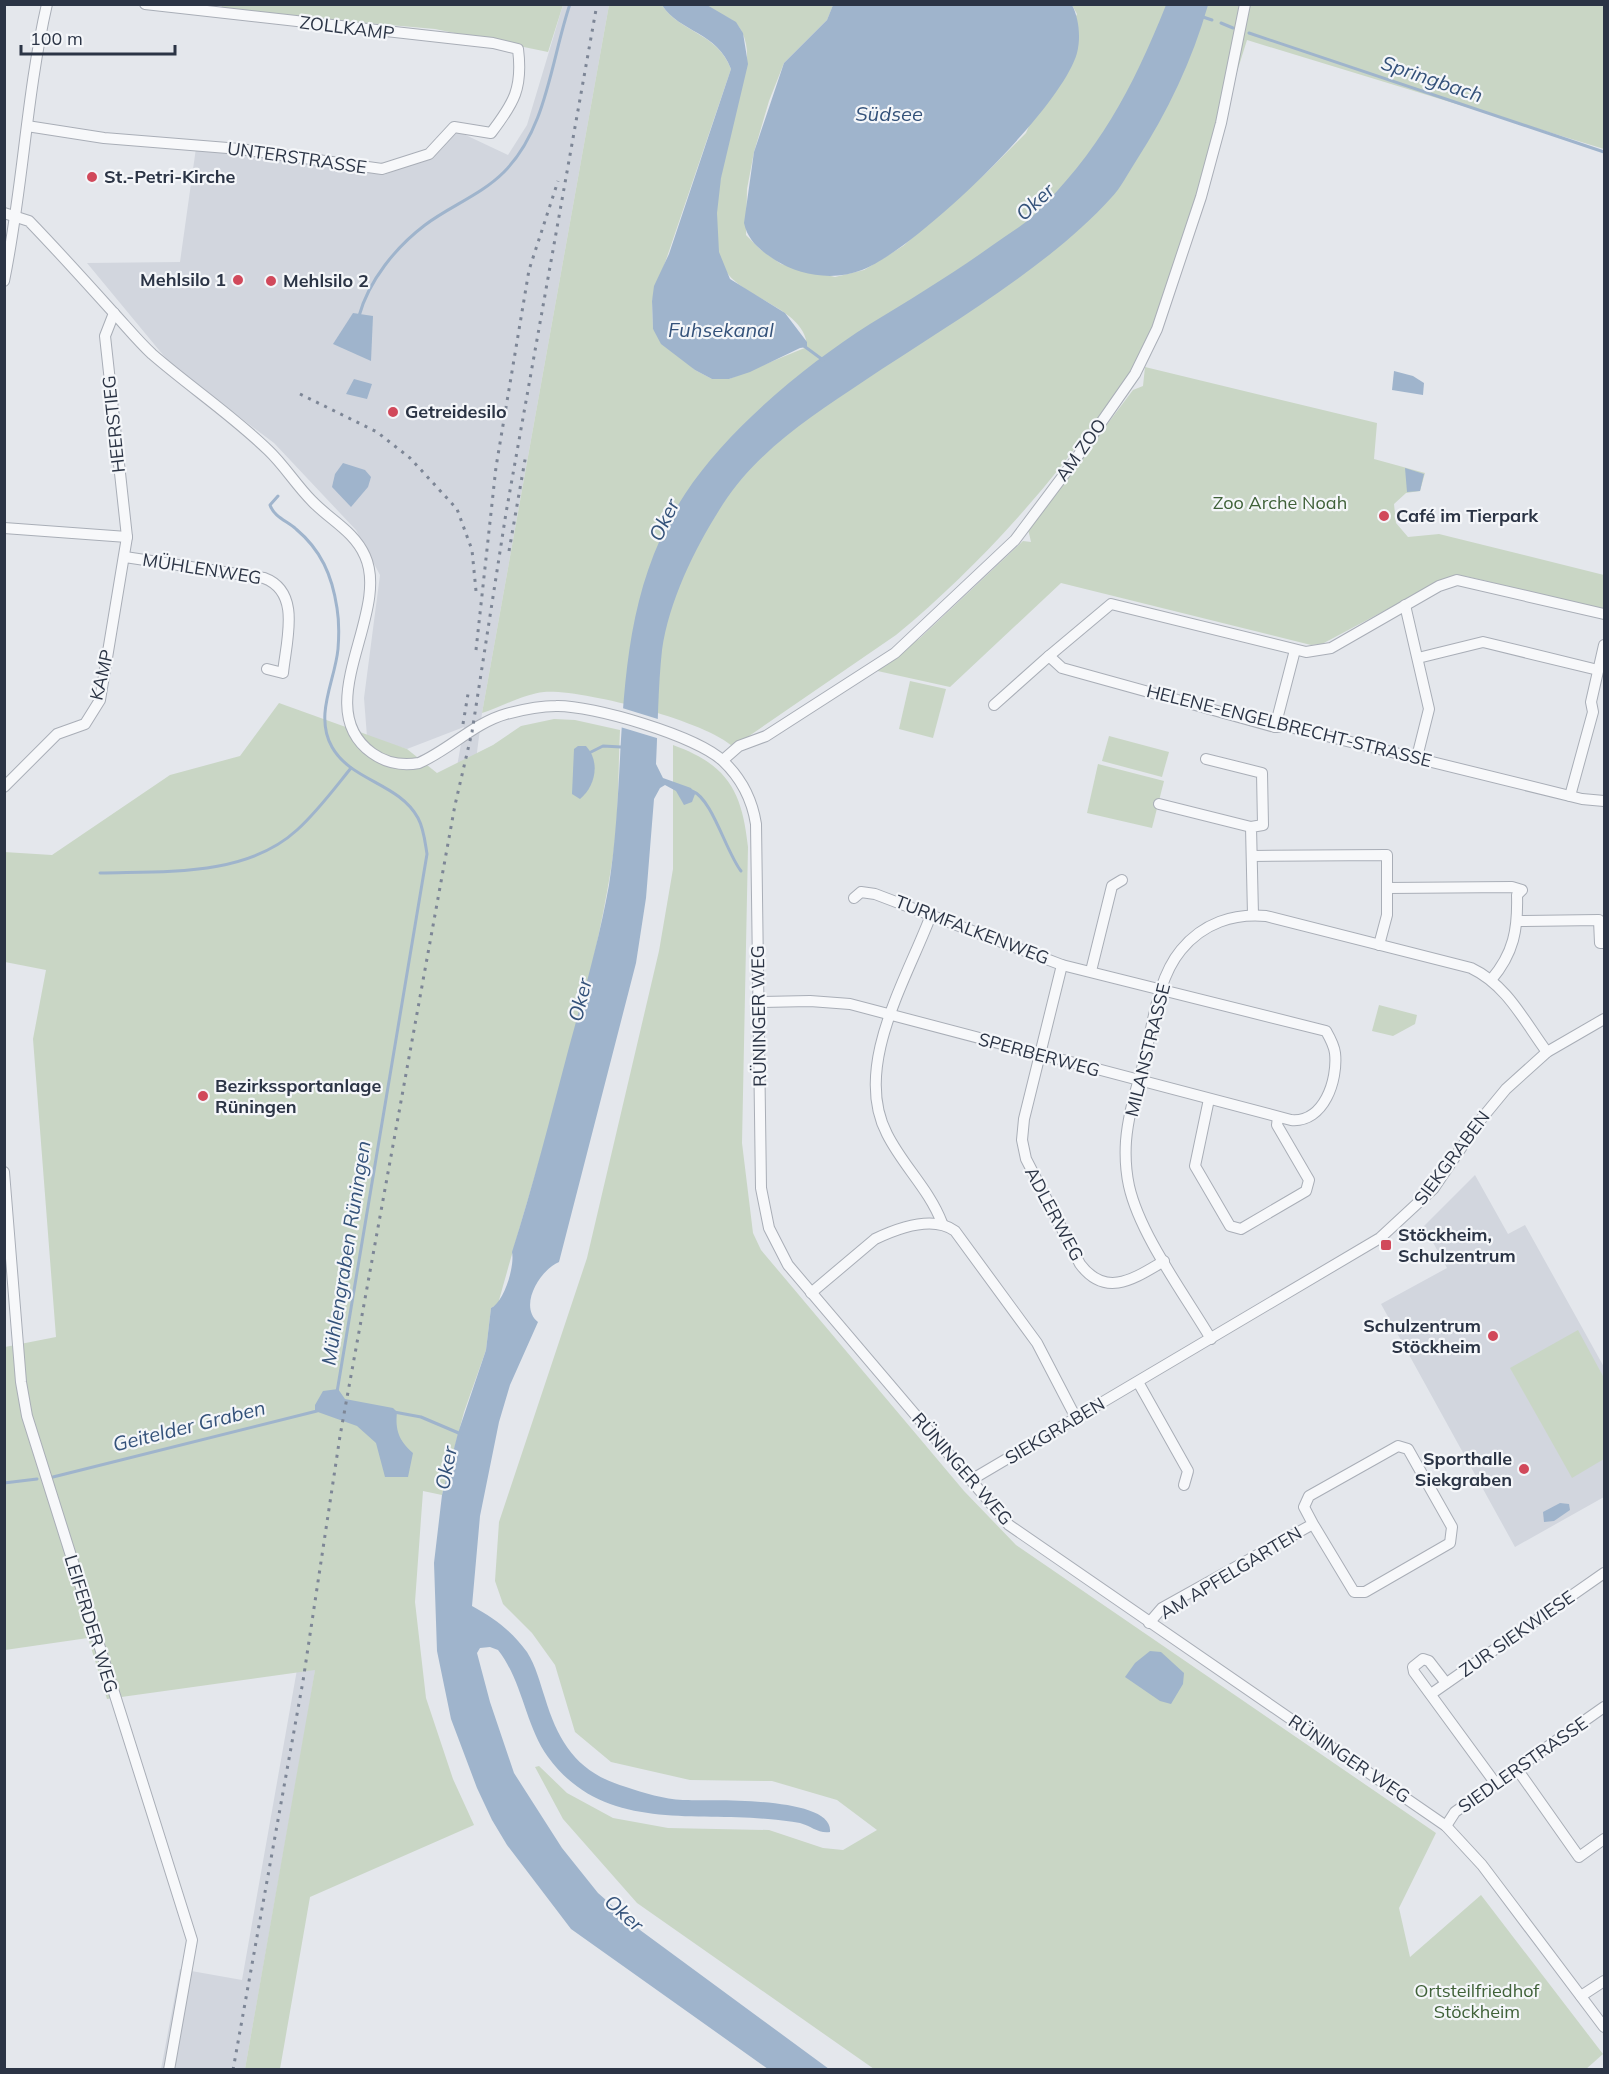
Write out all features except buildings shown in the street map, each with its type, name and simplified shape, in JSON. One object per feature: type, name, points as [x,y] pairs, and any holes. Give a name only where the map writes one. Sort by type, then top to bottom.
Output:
[{"type":"street","points":[[4,281],[18,216],[27,126],[47,4]]},
{"type":"street","name":"ZOLLKAMP","points":[[145,4],[441,39]]},
{"type":"street","name":"AM ZOO","points":[[723,760],[739,746],[766,736],[895,653],[1015,540],[1128,383],[1152,341],[1198,207],[1221,123],[1245,4]]},
{"type":"street","name":"UNTERSTRASSE","points":[[27,126],[104,138],[240,149],[382,169],[429,154],[454,127],[490,133],[510,109],[522,73],[518,50],[493,43],[441,39]]},
{"type":"street","points":[[4,213],[29,221],[151,353],[270,451],[312,502],[342,526],[364,552],[371,576],[371,592],[354,652],[347,706],[350,722],[362,745],[375,755],[404,765],[430,758],[505,714],[555,705],[606,714],[674,735],[708,749],[723,760]]},
{"type":"street","name":"HEERSTIEG","points":[[114,313],[105,336],[127,537],[124,557]]},
{"type":"street","points":[[4,528],[127,537]]},
{"type":"street","name":"MÜHLENWEG","points":[[124,557],[264,578],[279,586],[287,599],[288,610],[283,673],[267,669]]},
{"type":"street","name":"KAMP","points":[[4,787],[57,734],[85,724],[100,700],[124,557]]},
{"type":"street","points":[[994,705],[1111,604],[1306,651],[1331,648],[1439,586],[1457,580],[1605,614]]},
{"type":"street","points":[[1405,605],[1429,709],[1417,757]]},
{"type":"street","points":[[1418,658],[1483,642],[1598,670]]},
{"type":"street","points":[[1570,796],[1593,712],[1591,702],[1605,645]]},
{"type":"street","points":[[1275,727],[1295,650]]},
{"type":"street","name":"HELENE-ENGELBRECHT-STRASSE","points":[[1050,656],[1062,668],[1275,727],[1286,726],[1570,796],[1605,801]]},
{"type":"street","points":[[1159,804],[1251,827],[1263,825],[1262,773],[1206,759]]},
{"type":"street","name":"RÜNINGER WEG","points":[[723,760],[747,792],[756,824],[763,1202],[769,1228],[781,1254],[811,1293],[1009,1525],[1446,1826],[1482,1865],[1605,2027]]},
{"type":"street","points":[[1251,827],[1253,915]]},
{"type":"street","points":[[1252,856],[1387,855],[1387,915],[1379,945]]},
{"type":"street","points":[[1091,971],[1112,886],[1122,880]]},
{"type":"street","points":[[1388,888],[1512,887],[1522,890],[1517,895],[1518,921],[1509,958],[1491,980]]},
{"type":"street","name":"TURMFALKENWEG","points":[[854,898],[861,892],[875,894],[1062,965],[1162,988],[1326,1031],[1334,1047],[1335,1064],[1326,1101],[1317,1113]]},
{"type":"street","points":[[931,915],[891,1015],[876,1069],[875,1092],[879,1116],[891,1141],[934,1200],[942,1223]]},
{"type":"street","name":"MILANSTRASSE","points":[[1211,1338],[1138,1215],[1127,1170],[1126,1139],[1162,988],[1174,960],[1193,937],[1221,920],[1253,915],[1472,968],[1491,980],[1509,997],[1547,1052]]},
{"type":"street","points":[[1518,921],[1599,920],[1600,943],[1605,943]]},
{"type":"street","name":"ADLERWEG","points":[[1062,965],[1024,1119],[1023,1150],[1080,1264],[1095,1279],[1119,1284],[1164,1261]]},
{"type":"street","name":"SPERBERWEG","points":[[759,1002],[831,1002],[891,1015],[1039,1056],[1278,1117],[1297,1120],[1317,1113]]},
{"type":"street","name":"SIEKGRABEN","points":[[971,1480],[1369,1246],[1404,1218],[1434,1188],[1490,1107],[1547,1052],[1605,1019]]},
{"type":"street","points":[[1209,1099],[1195,1166],[1230,1226],[1234,1229],[1241,1229],[1306,1191],[1308,1186],[1309,1180],[1277,1125],[1278,1117]]},
{"type":"street","name":"LEIFERDER WEG","points":[[4,1172],[8,1278],[27,1416],[192,1940],[169,2070]]},
{"type":"street","points":[[811,1293],[875,1239],[887,1233],[942,1223],[955,1231],[1037,1343],[1076,1418]]},
{"type":"street","points":[[1138,1382],[1188,1471],[1184,1485]]},
{"type":"street","name":"AM APFELGARTEN","points":[[1398,1446],[1408,1449],[1452,1527],[1452,1537],[1450,1543],[1365,1592],[1354,1592],[1313,1524],[1304,1507],[1309,1496],[1398,1446]]},
{"type":"street","name":"AM APFELGARTEN","points":[[1149,1623],[1162,1608],[1313,1524]]},
{"type":"street","name":"ZUR SIEKWIESE","points":[[1431,1694],[1605,1573]]},
{"type":"street","points":[[1446,1683],[1429,1661],[1424,1659],[1418,1661],[1413,1667],[1414,1672],[1496,1784]]},
{"type":"street","name":"SIEDLERSTRASSE","points":[[1446,1826],[1455,1812],[1605,1707]]},
{"type":"street","points":[[1517,1769],[1579,1857],[1605,1839]]},
{"type":"street","points":[[1581,1996],[1605,1981]]},
{"type":"shaded area","points":[[563,5],[609,5],[482,713],[474,776],[377,1298],[307,1719],[245,2069],[161,2069],[180,1969],[242,1980],[464,727],[407,749],[367,737],[364,698],[380,575],[356,530],[274,443],[173,367],[87,263],[180,262],[196,148],[384,175],[431,156],[455,130],[508,155],[527,125]]},
{"type":"shaded area","name":"Schulzentrum Stöckheim","points":[[1475,1175],[1508,1234],[1525,1225],[1604,1367],[1604,1497],[1515,1547],[1381,1304],[1447,1268],[1424,1226]]},
{"type":"green space","points":[[222,4],[563,5],[548,52],[435,29],[221,10]]},
{"type":"green space","points":[[609,5],[662,5],[678,22],[717,47],[731,69],[652,301],[653,329],[695,370],[712,379],[729,379],[807,347],[804,333],[795,322],[741,286],[722,264],[717,245],[717,202],[720,179],[745,71],[747,48],[739,27],[731,19],[707,5],[833,5],[827,20],[784,63],[769,101],[754,152],[747,189],[746,235],[760,249],[781,264],[835,277],[864,270],[903,246],[986,173],[1026,133],[1077,14],[1072,5],[1604,5],[1604,149],[1247,40],[1197,206],[1169,288],[1135,367],[1121,389],[1026,508],[977,561],[924,611],[896,635],[733,747],[719,737],[671,717],[613,701],[562,692],[536,693],[482,713]]},
{"type":"green space","name":"Zoo Arche Noah","points":[[1145,367],[1377,423],[1374,459],[1425,473],[1420,491],[1406,493],[1394,504],[1396,523],[1408,537],[1439,534],[1604,575],[1604,609],[1465,576],[1446,578],[1322,644],[1311,645],[1061,583],[950,687],[873,670],[919,639],[1023,541],[1031,542],[1028,529],[1133,390],[1143,386]]},
{"type":"green space","points":[[910,681],[946,689],[933,738],[899,729]]},
{"type":"green space","points":[[279,703],[407,749],[437,773],[493,745],[521,726],[554,719],[575,720],[620,730],[614,849],[592,964],[578,1021],[498,1304],[491,1308],[486,1350],[464,1412],[442,1495],[423,1491],[415,1602],[426,1698],[453,1779],[474,1825],[310,1897],[280,2069],[245,2069],[315,1670],[107,1699],[88,1638],[5,1650],[5,1347],[56,1337],[33,1039],[46,970],[5,962],[4,852],[52,855],[170,775],[240,756]]},
{"type":"green space","points":[[1109,736],[1169,752],[1162,777],[1102,761]]},
{"type":"green space","name":"Ortsteilfriedhof Stöckheim","points":[[673,745],[692,753],[719,771],[736,795],[745,827],[748,847],[742,1143],[753,1233],[761,1250],[964,1491],[1016,1545],[1436,1833],[1399,1908],[1410,1957],[1481,1895],[1603,2054],[1585,2070],[874,2069],[637,1903],[563,1819],[535,1767],[539,1766],[567,1793],[613,1818],[668,1828],[769,1830],[823,1848],[843,1850],[877,1830],[837,1800],[772,1781],[690,1780],[611,1762],[575,1732],[555,1665],[532,1633],[503,1604],[495,1581],[499,1522],[587,1258],[659,951],[673,869]]},
{"type":"green space","points":[[1098,764],[1164,781],[1152,828],[1087,813]]},
{"type":"green space","points":[[1379,1005],[1417,1015],[1415,1024],[1393,1036],[1372,1031]]},
{"type":"green space","points":[[1578,1330],[1604,1378],[1604,1459],[1572,1478],[1510,1368]]},
{"type":"water","name":"Fuhsekanal","points":[[662,5],[707,5],[736,22],[743,33],[748,64],[721,178],[717,213],[719,252],[730,279],[785,313],[807,342],[807,347],[729,379],[712,379],[695,370],[661,344],[653,329],[654,286],[669,254],[731,69],[725,56],[717,47],[678,21]]},
{"type":"water","name":"Südsee","points":[[833,5],[1072,5],[1078,22],[1079,35],[1077,53],[1065,78],[1044,108],[984,175],[950,207],[886,257],[862,270],[829,276],[795,270],[775,260],[755,245],[744,223],[754,152],[784,63],[827,20]]},
{"type":"water","points":[[1166,5],[1208,5],[1187,66],[1169,104],[1115,194],[1086,224],[1026,273],[825,407],[787,435],[752,467],[723,504],[685,574],[671,612],[662,650],[656,764],[663,778],[691,788],[695,794],[692,802],[684,805],[676,791],[665,785],[660,788],[654,799],[646,898],[636,963],[559,1262],[545,1272],[531,1298],[532,1315],[538,1322],[510,1385],[499,1422],[480,1516],[472,1606],[502,1626],[527,1652],[557,1729],[564,1743],[583,1765],[609,1781],[661,1797],[683,1800],[767,1802],[812,1812],[826,1820],[830,1832],[780,1820],[649,1813],[621,1807],[594,1797],[570,1781],[540,1745],[513,1676],[498,1650],[490,1647],[480,1648],[477,1653],[490,1702],[514,1773],[562,1848],[598,1893],[640,1930],[829,2069],[768,2069],[571,1929],[507,1845],[492,1820],[477,1788],[451,1719],[437,1651],[434,1563],[442,1495],[458,1433],[486,1350],[491,1308],[500,1299],[510,1274],[512,1252],[541,1152],[600,927],[609,885],[615,834],[625,684],[632,635],[643,587],[660,540],[685,494],[702,470],[722,446],[769,400],[845,340],[946,277],[1022,225],[1056,193],[1095,144],[1111,118],[1140,65]]},
{"type":"water","points":[[353,313],[373,316],[371,361],[333,344]]},
{"type":"water","points":[[1394,371],[1413,376],[1424,383],[1423,395],[1392,390]]},
{"type":"water","points":[[354,379],[372,384],[367,399],[346,394]]},
{"type":"water","points":[[343,463],[365,470],[371,477],[368,487],[351,507],[332,487],[335,474]]},
{"type":"water","points":[[1405,468],[1424,474],[1420,491],[1407,492]]},
{"type":"water","points":[[578,746],[586,746],[591,752],[595,767],[589,788],[580,799],[572,794],[574,749]]},
{"type":"water","points":[[338,1389],[345,1399],[393,1408],[397,1412],[399,1435],[413,1453],[408,1477],[385,1477],[376,1443],[357,1426],[315,1411],[315,1405],[323,1391]]},
{"type":"water","points":[[1560,1503],[1569,1504],[1570,1510],[1554,1521],[1544,1522],[1543,1512]]},
{"type":"water","points":[[1150,1651],[1161,1652],[1184,1673],[1183,1684],[1171,1704],[1160,1701],[1125,1677],[1135,1663]]},
{"type":"pier","points":[[619,707],[661,720],[660,739],[617,726]]},
{"type":"waterway","name":"Mühlengraben Rüningen","points":[[359,316],[369,290],[377,277],[404,243],[435,218],[495,180],[518,155],[539,115],[570,4]]},
{"type":"waterway","name":"Springbach","points":[[1203,17],[1212,20]]},
{"type":"waterway","name":"Springbach","points":[[1221,23],[1233,28]]},
{"type":"waterway","name":"Springbach","points":[[1249,33],[1604,152]]},
{"type":"waterway","name":"Fuhsekanal","points":[[804,346],[823,360]]},
{"type":"waterway","name":"Mühlengraben Rüningen","points":[[278,496],[270,505],[272,509],[305,537],[319,555],[335,596],[338,644],[325,710],[327,735],[332,747],[351,768],[387,789],[410,806],[422,827],[427,854],[337,1392]]},
{"type":"waterway","points":[[591,752],[603,746],[621,747]]},
{"type":"waterway","points":[[100,873],[177,871],[229,864],[254,856],[277,845],[297,830],[351,768]]},
{"type":"waterway","points":[[692,791],[706,804],[741,871]]},
{"type":"waterway","name":"Geitelder Graben","points":[[53,1477],[317,1411]]},
{"type":"waterway","name":"Mühlengraben Rüningen","points":[[394,1412],[421,1417],[461,1434]]},
{"type":"waterway","name":"Geitelder Graben","points":[[4,1483],[37,1479]]},
{"type":"railway","points":[[233,2070],[303,1681],[340,1436],[455,805],[472,732],[506,513],[597,4]]},
{"type":"railway","points":[[476,650],[496,467],[529,270],[558,181]]},
{"type":"railway","points":[[300,394],[377,432],[410,458],[457,509],[472,550],[476,591]]},
{"type":"railway","points":[[509,551],[526,454]]},
{"type":"railway","points":[[463,724],[468,694]]},
{"type":"place","name":"St.-Petri-Kirche","points":[[92,177]]},
{"type":"place","name":"Mehlsilo 1","points":[[238,280]]},
{"type":"place","name":"Mehlsilo 2","points":[[271,281]]},
{"type":"place","name":"Getreidesilo","points":[[393,412]]},
{"type":"place","name":"Café im Tierpark","points":[[1384,516]]},
{"type":"place","name":"Bezirkssportanlage Rüningen","points":[[203,1096]]},
{"type":"place","name":"Stöckheim, Schulzentrum","points":[[1386,1245]]},
{"type":"place","name":"Schulzentrum Stöckheim","points":[[1493,1336]]},
{"type":"place","name":"Sporthalle Siekgraben","points":[[1524,1469]]},
{"type":"water label","name":"Oker","points":[[1035,202]]},
{"type":"water label","name":"Oker","points":[[664,520]]},
{"type":"water label","name":"Oker","points":[[580,1000]]},
{"type":"water label","name":"Oker","points":[[446,1468]]},
{"type":"water label","name":"Oker","points":[[624,1913]]}]
